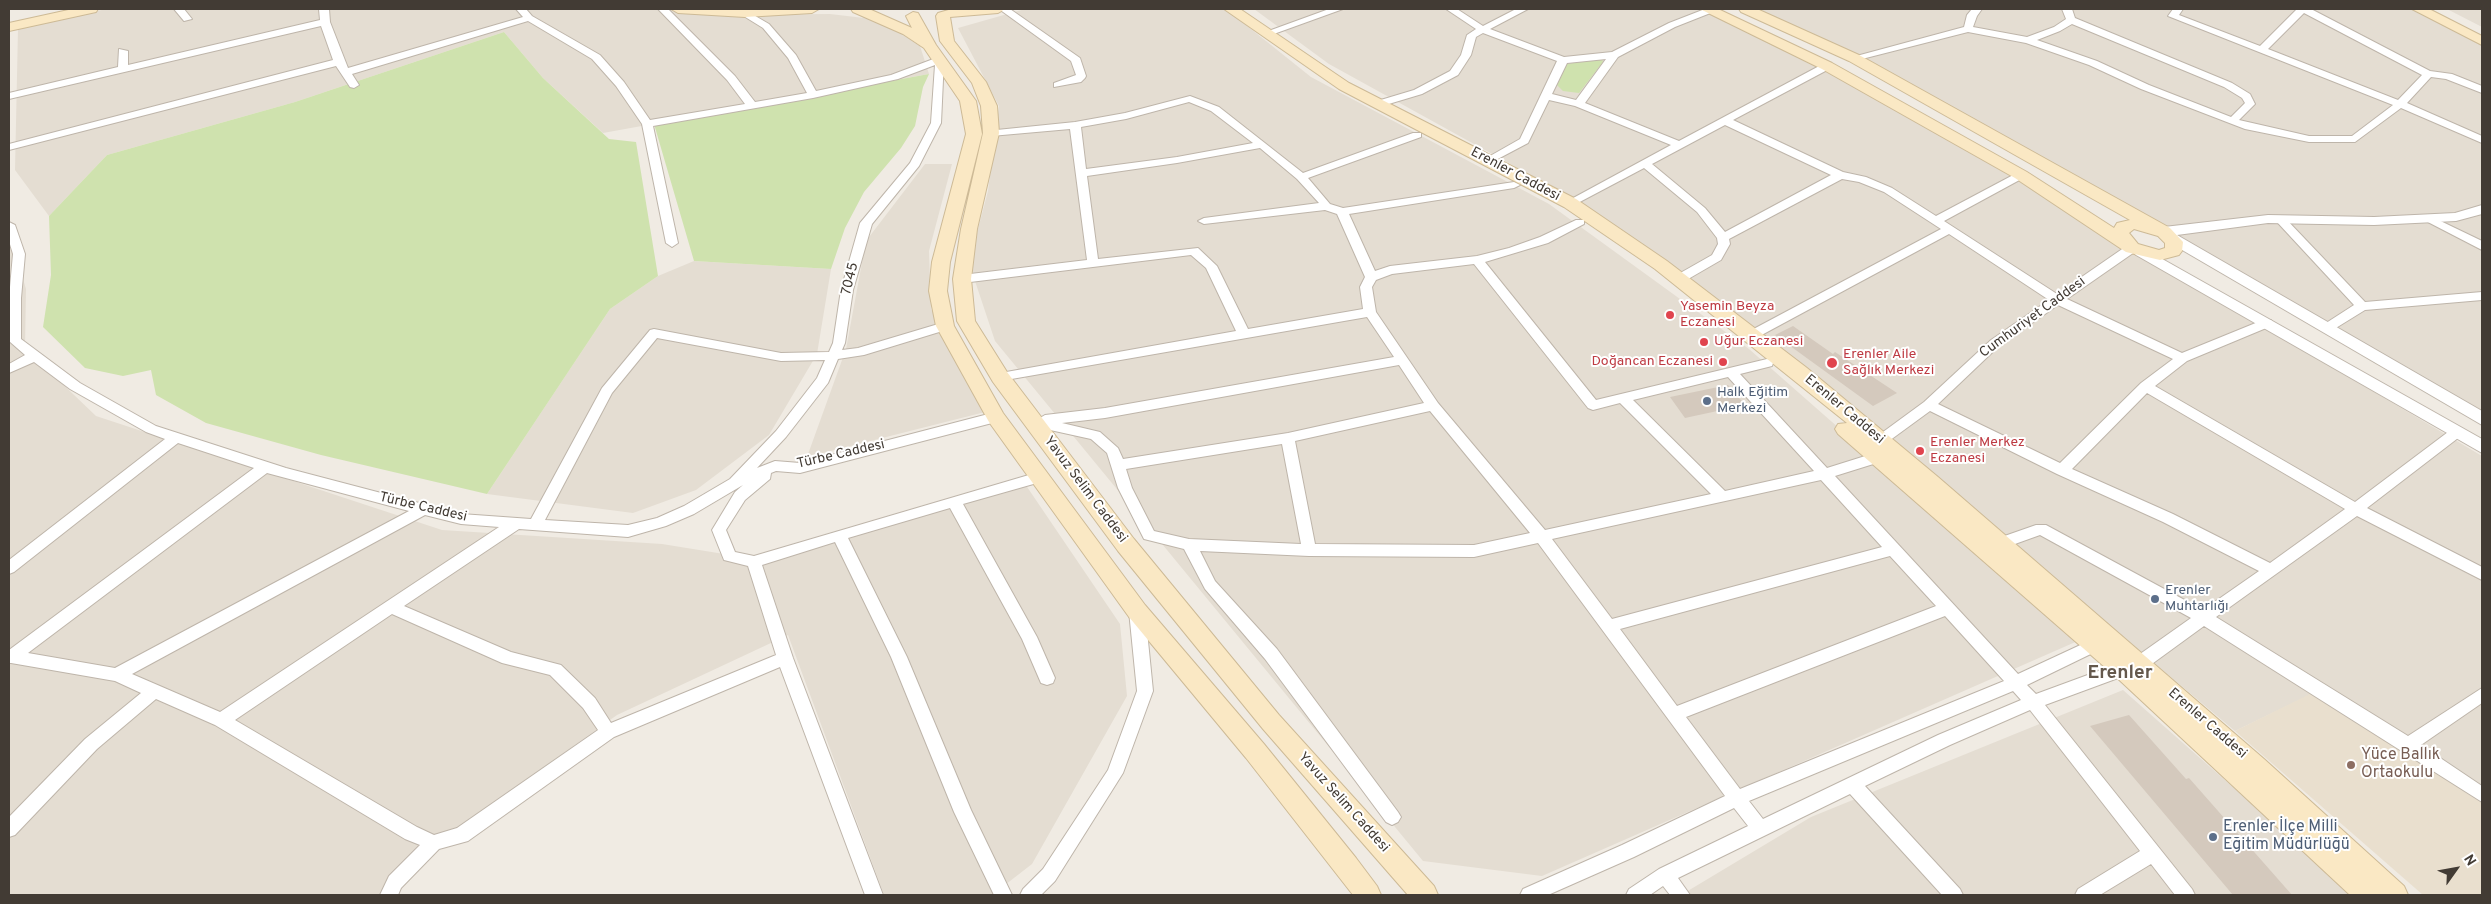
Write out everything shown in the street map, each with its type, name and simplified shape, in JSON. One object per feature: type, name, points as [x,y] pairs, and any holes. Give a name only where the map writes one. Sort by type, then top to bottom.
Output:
[{"type":"main road","points":[[9,21],[64,9]]},
{"type":"main road","points":[[9,27],[91,9]]},
{"type":"main road","points":[[678,9],[745,13],[812,9]]},
{"type":"main road","points":[[858,9],[908,31],[936,60]]},
{"type":"main road","points":[[869,9],[908,12],[928,18],[951,13],[998,9]]},
{"type":"main road","name":"Erenler Caddesi","points":[[1215,9],[1333,91],[1514,185],[1580,222],[1649,271],[1876,449],[2001,543],[2368,895]]},
{"type":"main road","name":"Erenler Caddesi","points":[[1232,9],[1315,68],[1378,104],[1570,204],[1679,279],[1752,335],[1876,449],[2095,644],[2131,667],[2395,895]]},
{"type":"main road","points":[[1708,10],[1827,66],[2022,175],[2133,247],[2160,255],[2173,251],[2175,247],[2163,232],[1854,58],[1746,9]]},
{"type":"main road","points":[[2419,9],[2482,41]]},
{"type":"main road","points":[[2438,9],[2482,32]]},
{"type":"main road","name":"Yavuz Selim Caddesi","points":[[908,12],[936,60],[968,102],[974,134],[941,262],[938,291],[945,326],[996,417],[1137,611],[1255,752],[1347,866],[1368,895]]},
{"type":"main road","name":"Yavuz Selim Caddesi","points":[[951,13],[947,41],[979,82],[989,106],[991,133],[969,229],[962,279],[966,321],[1000,377],[1126,545],[1271,722],[1425,895]]},
{"type":"main road","points":[[2133,247],[2120,234],[2123,227],[2141,224],[2163,232]]},
{"type":"street","points":[[179,9],[186,19]]},
{"type":"street","points":[[324,9],[325,22],[339,62],[354,85]]},
{"type":"street","points":[[521,9],[529,18],[596,57],[620,84],[647,124],[672,243]]},
{"type":"street","points":[[663,9],[731,78],[753,107]]},
{"type":"street","points":[[1004,9],[1076,60],[1081,76],[1077,80],[1058,85]]},
{"type":"street","points":[[1268,33],[1338,9]]},
{"type":"street","points":[[1451,9],[1483,30],[1563,60],[1614,55],[1672,25],[1708,10]]},
{"type":"street","points":[[1378,104],[1418,92],[1454,73],[1466,55],[1472,36],[1523,9]]},
{"type":"street","points":[[1968,29],[1972,15],[1977,9]]},
{"type":"street","points":[[2066,9],[2071,20],[2228,85],[2246,96],[2250,104],[2232,121]]},
{"type":"street","points":[[2178,9],[2173,16],[2400,104],[2482,140]]},
{"type":"street","points":[[2262,50],[2303,9],[2428,74],[2448,76],[2482,90]]},
{"type":"street","points":[[745,13],[766,26],[787,51],[812,95]]},
{"type":"street","points":[[347,72],[529,18]]},
{"type":"street","points":[[2028,40],[2071,20]]},
{"type":"street","points":[[9,96],[325,22]]},
{"type":"street","points":[[1854,58],[1968,29],[2028,40],[2093,63],[2145,87],[2245,126],[2309,139],[2354,139],[2400,104],[2428,74]]},
{"type":"street","points":[[123,51],[123,70]]},
{"type":"street","points":[[1579,104],[1614,55]]},
{"type":"street","points":[[647,124],[753,107],[894,77],[936,60]]},
{"type":"street","name":"7045","points":[[733,484],[781,434],[823,380],[839,343],[847,290],[866,223],[915,164],[936,123],[936,60]]},
{"type":"street","points":[[1488,160],[1524,141],[1563,60]]},
{"type":"street","points":[[9,147],[339,62]]},
{"type":"street","points":[[1570,204],[1827,66]]},
{"type":"street","points":[[1546,96],[1579,104],[1680,145]]},
{"type":"street","points":[[991,133],[1075,125],[1126,116],[1190,100],[1215,109],[1301,177],[1318,194],[1326,206]]},
{"type":"street","points":[[1724,120],[1840,176],[1862,179],[1888,190],[2056,299],[2182,358]]},
{"type":"street","points":[[1075,125],[1093,263]]},
{"type":"street","points":[[1301,177],[1417,135]]},
{"type":"street","points":[[1082,173],[1177,160],[1260,145]]},
{"type":"street","points":[[1646,164],[1684,194],[1723,238],[1724,244],[1717,257],[1679,279]]},
{"type":"street","points":[[1936,221],[2022,175]]},
{"type":"street","points":[[1723,238],[1840,176]]},
{"type":"street","points":[[1204,221],[1326,206],[1342,212],[1514,185]]},
{"type":"street","points":[[2163,232],[2281,220],[2374,221],[2456,217],[2482,209]]},
{"type":"street","points":[[1342,212],[1371,277]]},
{"type":"street","points":[[2428,218],[2482,246]]},
{"type":"street","points":[[2281,220],[2362,306]]},
{"type":"street","points":[[1580,222],[1544,240],[1513,251],[1477,260],[1390,270],[1371,277],[1366,287],[1370,312],[1433,406],[1542,537],[1760,829]]},
{"type":"street","points":[[1752,335],[1950,229]]},
{"type":"street","name":"Türbe Caddesi","points":[[9,230],[19,254],[13,287],[15,341],[75,386],[151,429],[265,467],[461,519],[628,530],[661,522],[689,510],[733,484],[775,466],[800,468],[996,417]]},
{"type":"street","points":[[2163,232],[2481,415]]},
{"type":"street","points":[[2133,247],[2267,322],[2482,447]]},
{"type":"street","name":"Cumhuriyet Caddesi","points":[[1118,465],[1125,488],[1149,535],[1188,545],[1309,550],[1474,551],[1542,537],[1826,474],[1876,449],[1929,404],[1995,343],[2133,247]]},
{"type":"street","points":[[962,279],[1194,251],[1210,266],[1244,334]]},
{"type":"street","points":[[1477,260],[1593,405],[1732,373],[1767,363]]},
{"type":"street","points":[[2327,328],[2362,306],[2482,296]]},
{"type":"street","points":[[1000,377],[1370,312]]},
{"type":"street","points":[[2062,470],[2146,386],[2182,358],[2267,322]]},
{"type":"street","points":[[536,524],[607,391],[654,333],[782,357],[833,356],[859,352],[945,326]]},
{"type":"street","points":[[9,369],[34,356]]},
{"type":"street","points":[[1032,421],[1105,413],[1402,360]]},
{"type":"street","points":[[1732,373],[2033,702],[2186,895]]},
{"type":"street","points":[[2146,386],[2356,509],[2482,574]]},
{"type":"street","points":[[1624,399],[1722,496]]},
{"type":"street","points":[[1929,404],[2062,470],[2168,518],[2271,570]]},
{"type":"street","points":[[1032,421],[1095,435],[1114,451],[1118,465],[1288,438],[1433,406]]},
{"type":"street","points":[[1635,895],[1665,875],[1944,740],[2033,702],[2131,667],[2204,618],[2356,509],[2457,432]]},
{"type":"street","points":[[9,568],[176,437]]},
{"type":"street","points":[[1288,438],[1309,550]]},
{"type":"street","points":[[775,466],[740,496],[719,530],[729,556],[754,562],[839,534],[1039,477]]},
{"type":"street","points":[[10,656],[265,467]]},
{"type":"street","points":[[954,502],[1029,637],[1047,678]]},
{"type":"street","points":[[117,675],[424,509]]},
{"type":"street","points":[[221,720],[516,523]]},
{"type":"street","points":[[2001,543],[2040,529],[2204,618],[2408,745],[2482,795]]},
{"type":"street","points":[[839,534],[898,657],[963,812],[1003,895]]},
{"type":"street","points":[[1188,545],[1210,585],[1271,654],[1392,817]]},
{"type":"street","points":[[1608,626],[1894,549]]},
{"type":"street","points":[[754,562],[784,658],[874,895]]},
{"type":"street","points":[[390,606],[508,658],[555,670],[589,703],[608,732]]},
{"type":"street","points":[[1674,714],[1948,608]]},
{"type":"street","points":[[1029,895],[1049,875],[1115,773],[1145,692],[1137,611]]},
{"type":"street","points":[[1529,895],[1628,851],[1737,798],[2015,682],[2095,644]]},
{"type":"street","points":[[10,656],[117,675],[221,720],[411,833],[434,843]]},
{"type":"street","points":[[389,895],[395,882],[434,843],[462,835],[608,732],[784,658]]},
{"type":"street","points":[[9,829],[91,744],[155,691]]},
{"type":"street","points":[[2408,745],[2482,695]]},
{"type":"street","points":[[1852,784],[1954,895]]},
{"type":"street","points":[[2084,895],[2153,854]]},
{"type":"street","points":[[1665,875],[1681,895]]},
{"type":"shaded area","points":[[106,9],[675,9],[701,15],[830,14],[881,20],[920,46],[929,74],[603,133],[543,78],[504,32],[295,102],[107,155],[49,216],[15,170],[18,29]]},
{"type":"shaded area","points":[[1025,9],[1222,9],[1231,13],[1311,77],[1549,204],[1749,349],[2080,640],[1542,876],[1423,861],[995,341],[969,263],[988,191],[999,106],[958,28]]},
{"type":"shaded area","points":[[1254,9],[1702,9],[1835,72],[2482,456],[2482,799],[2314,693],[2235,731],[1789,356],[1561,192],[1329,64]]},
{"type":"shaded area","points":[[1759,9],[2415,9],[2482,44],[2482,414],[1896,77]]},
{"type":"shaded area","points":[[2447,9],[2482,9],[2482,27]]},
{"type":"shaded area","points":[[925,164],[952,164],[929,251],[931,309],[989,411],[807,457],[846,349],[866,241]]},
{"type":"shaded area","points":[[9,232],[26,289],[25,348],[96,416],[442,530],[662,544],[755,559],[1021,478],[1120,624],[1127,696],[1032,864],[992,895],[884,895],[788,635],[617,715],[396,873],[386,895],[9,895]]},
{"type":"shaded area","points":[[694,261],[831,269],[817,354],[769,435],[696,490],[633,513],[487,494],[610,309],[658,276]]},
{"type":"shaded area","points":[[2123,690],[2355,895],[1681,895],[1811,817]]},
{"type":"shaded area","name":"Yüce Ballık Ortaokulu","points":[[2314,692],[2482,799],[2482,895],[2423,895],[2235,731]]},
{"type":"green space","points":[[504,32],[543,78],[609,139],[636,142],[658,276],[610,309],[487,494],[321,455],[206,423],[156,395],[151,370],[123,376],[85,368],[43,327],[51,275],[49,216],[107,155],[295,102]]},
{"type":"green space","points":[[1602,59],[1603,62],[1579,93],[1563,91],[1556,84],[1566,64]]},
{"type":"green space","points":[[929,74],[923,87],[915,126],[901,148],[864,192],[845,228],[831,269],[694,261],[654,124]]},
{"type":"building","name":"Erenler Aile Sağlık Merkezi","points":[[1793,326],[1833,354],[1835,352],[1897,393],[1873,406],[1775,335]]},
{"type":"building","name":"Halk Eğitim Merkezi","points":[[1728,385],[1745,405],[1685,418],[1670,397]]},
{"type":"building","name":"Erenler İlçe Milli Eğitim Müdürlüğü","points":[[2129,715],[2186,779],[2189,778],[2292,895],[2233,895],[2090,726]]},
{"type":"place","name":"Yasemin Beyza Eczanesi","points":[[1670,315]]},
{"type":"place","name":"Uğur Eczanesi","points":[[1704,342]]},
{"type":"place","name":"Doğancan Eczanesi","points":[[1723,362]]},
{"type":"place","name":"Erenler Aile Sağlık Merkezi","points":[[1832,363]]},
{"type":"place","name":"Halk Eğitim Merkezi","points":[[1707,401]]},
{"type":"place","name":"Erenler Merkez Eczanesi","points":[[1920,451]]},
{"type":"place","name":"Erenler Muhtarlığı","points":[[2155,599]]},
{"type":"place","name":"Yüce Ballık Ortaokulu","points":[[2351,765]]},
{"type":"place","name":"Erenler İlçe Milli Eğitim Müdürlüğü","points":[[2213,837]]},
{"type":"district","name":"Erenler","points":[[2120,674]]}]
